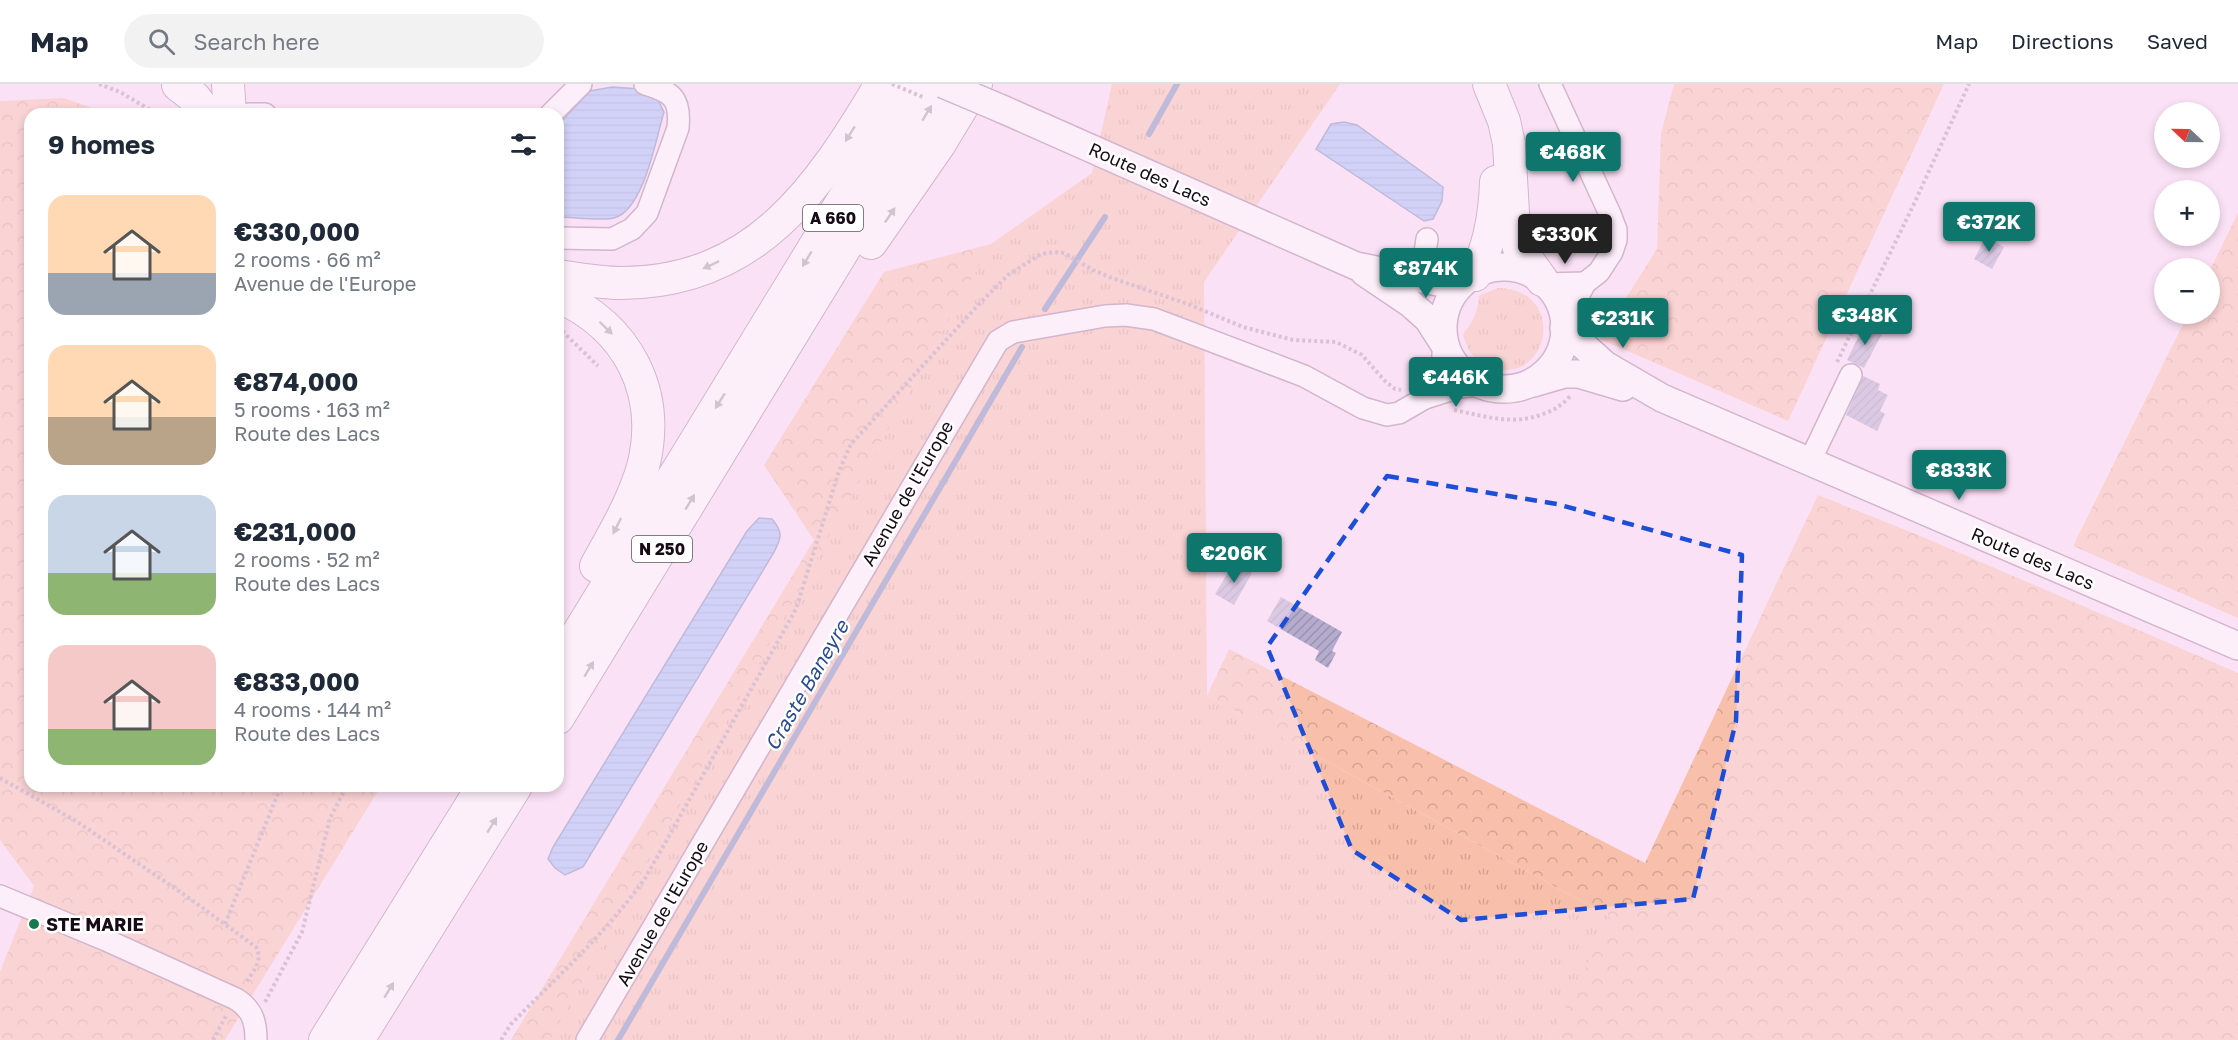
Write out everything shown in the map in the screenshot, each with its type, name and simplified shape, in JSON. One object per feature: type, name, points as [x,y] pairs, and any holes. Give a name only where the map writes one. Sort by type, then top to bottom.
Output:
[{"type":"highway","points":[[178,84],[195,98],[202,108]]},
{"type":"highway","points":[[228,84],[230,108]]},
{"type":"highway","points":[[564,277],[621,283],[666,279],[703,269],[743,250],[774,229],[807,195],[830,165],[881,84]]},
{"type":"highway","name":"A 660","points":[[751,351],[914,84]]},
{"type":"highway","name":"N 250","points":[[564,708],[944,84]]},
{"type":"highway","points":[[766,379],[832,300],[939,144],[976,84]]},
{"type":"highway","points":[[1472,84],[1490,124],[1497,174],[1494,217],[1489,240],[1484,257],[1472,276]]},
{"type":"highway","points":[[1489,84],[1509,144],[1514,230],[1519,248],[1544,282]]},
{"type":"highway","points":[[564,299],[585,310],[603,324],[620,341],[631,357],[646,399],[648,425],[642,469],[631,498],[564,623]]},
{"type":"highway","name":"N 250","points":[[564,656],[751,351]]},
{"type":"highway","points":[[394,927],[470,792]]},
{"type":"highway","points":[[325,1040],[479,792]]},
{"type":"highway","points":[[358,1040],[512,792]]},
{"type":"main road","points":[[178,84],[194,86],[201,84]]},
{"type":"main road","name":"Route des Lacs","points":[[944,84],[1356,266],[1410,303],[1428,319],[1444,344]]},
{"type":"main road","name":"Route des Lacs","points":[[1356,266],[1443,283],[1472,276]]},
{"type":"main road","points":[[1506,267],[1525,271],[1544,282],[1561,306],[1564,324],[1564,339],[1558,357],[1547,372],[1532,383],[1498,390],[1480,385],[1465,376],[1453,362],[1444,344],[1443,326],[1446,308],[1456,291],[1472,276],[1487,270],[1506,267]]},
{"type":"main road","name":"Route des Lacs","points":[[1564,324],[1605,365],[1662,398]]},
{"type":"main road","name":"Route des Lacs","points":[[1532,383],[1564,374],[1579,374],[1662,398],[2238,646]]},
{"type":"street","points":[[557,108],[581,84]]},
{"type":"street","points":[[564,238],[612,239],[632,229],[647,213],[678,128],[679,115],[678,105],[671,96],[661,88],[645,84]]},
{"type":"street","points":[[1551,84],[1616,230],[1616,240],[1607,262],[1585,283],[1564,324]]},
{"type":"street","points":[[1421,280],[1427,240]]},
{"type":"street","points":[[1544,282],[1585,283]]},
{"type":"street","name":"Avenue de l'Europe","points":[[587,1040],[998,341],[1013,332],[1076,320],[1105,316],[1139,316],[1169,323],[1304,376],[1363,408],[1379,414],[1399,413],[1417,394],[1480,385]]},
{"type":"street","points":[[1417,394],[1442,366],[1444,344]]},
{"type":"street","points":[[1810,461],[1843,369]]},
{"type":"street","points":[[0,896],[106,940],[236,999],[248,1008],[254,1017],[256,1040]]},
{"type":"path","points":[[99,84],[120,92],[147,108]]},
{"type":"path","points":[[1843,369],[1913,206],[1969,84]]},
{"type":"path","points":[[501,1040],[512,1024],[602,933],[628,903],[646,877],[796,609],[839,471],[851,444],[863,428],[1008,275],[1041,254],[1064,253],[1093,270],[1243,327],[1293,340],[1336,342],[1362,355],[1395,389],[1417,394]]},
{"type":"path","points":[[564,333],[598,366]]},
{"type":"path","points":[[0,778],[24,792]]},
{"type":"path","points":[[25,792],[76,821],[256,947],[259,954],[258,962],[213,1040]]},
{"type":"path","points":[[225,924],[279,792]]},
{"type":"path","points":[[254,1017],[259,1013],[276,983],[302,932],[330,818],[345,792]]},
{"type":"highlighted area","points":[[1387,476],[1557,504],[1742,555],[1736,721],[1693,899],[1461,920],[1352,850],[1267,647]]},
{"type":"green space","points":[[1112,84],[1340,84],[1204,282],[1207,696],[1611,917],[1549,1040],[550,1040],[991,244],[1092,173]]},
{"type":"green space","points":[[1674,84],[1944,84],[1788,421],[1600,339],[1657,249],[1661,134]]},
{"type":"green space","points":[[64,98],[92,108],[24,108],[24,792],[377,792],[225,1040],[0,1040],[0,972],[34,886],[0,840],[0,101]]},
{"type":"green space","points":[[2238,213],[2238,618],[2073,546],[2183,324],[2220,324],[2220,258],[2216,258]]},
{"type":"green space","points":[[991,244],[550,1040],[511,1040],[814,540],[764,465],[884,272]]},
{"type":"green space","points":[[1498,288],[1520,292],[1535,303],[1542,318],[1543,335],[1538,350],[1527,363],[1512,369],[1492,368],[1481,363],[1469,350],[1463,334],[1470,326],[1479,296]]},
{"type":"green space","points":[[1818,495],[1923,537],[2238,673],[2238,1040],[1549,1040],[1611,917],[1207,696],[1229,649],[1645,863]]},
{"type":"water","points":[[612,87],[641,89],[657,98],[664,112],[653,155],[641,188],[624,212],[609,219],[564,217],[564,119],[590,91]]},
{"type":"water","points":[[1344,122],[1357,125],[1443,187],[1442,201],[1433,219],[1424,221],[1316,149],[1331,124]]},
{"type":"water","points":[[759,518],[772,519],[780,532],[773,554],[583,867],[565,875],[548,859],[553,847],[747,531]]},
{"type":"building","points":[[1986,237],[2004,247],[1992,269],[1974,259]]},
{"type":"building","points":[[1865,323],[1883,332],[1864,368],[1847,360]]},
{"type":"building","points":[[1863,376],[1880,384],[1878,390],[1888,395],[1880,411],[1885,414],[1877,431],[1846,415]]},
{"type":"building","points":[[1234,563],[1252,573],[1234,605],[1215,594]]},
{"type":"building","points":[[1281,597],[1342,632],[1332,651],[1336,653],[1328,668],[1315,660],[1319,651],[1267,621]]},
{"type":"waterway","name":"Craste Baneyre","points":[[1149,134],[1177,84]]},
{"type":"waterway","name":"Craste Baneyre","points":[[1045,309],[1105,217]]},
{"type":"waterway","name":"Craste Baneyre","points":[[618,1040],[1022,347]]},
{"type":"place","name":"STE MARIE","points":[[34,924]]}]
